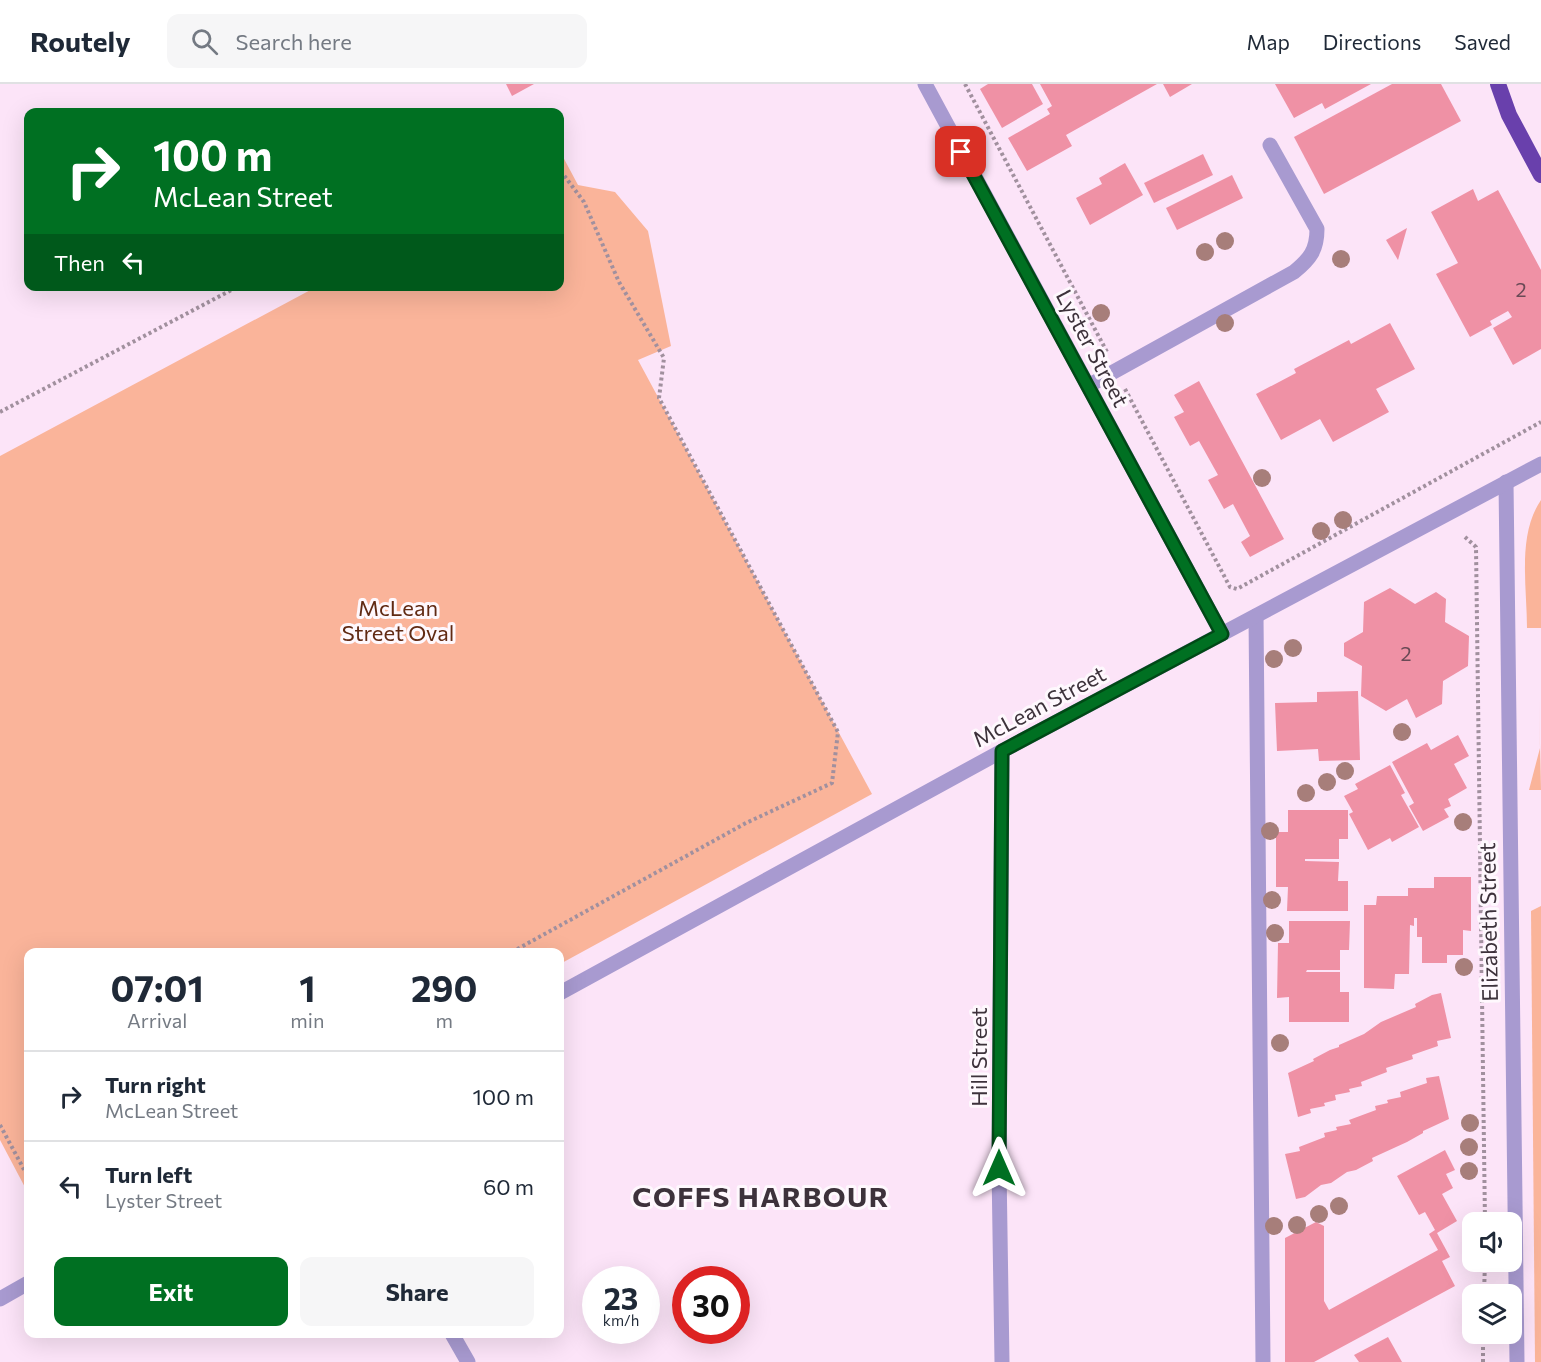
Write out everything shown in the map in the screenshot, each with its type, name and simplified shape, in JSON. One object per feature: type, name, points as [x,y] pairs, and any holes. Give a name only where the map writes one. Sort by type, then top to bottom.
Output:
[{"type":"highway","points":[[1498,84],[1509,115],[1541,175]]},
{"type":"street","name":"Lyster Street","points":[[925,84],[1222,634]]},
{"type":"street","points":[[1088,386],[1294,272],[1310,260],[1317,243],[1317,229],[1270,145]]},
{"type":"street","name":"McLean Street","points":[[564,991],[1002,751],[1541,464]]},
{"type":"street","name":"Elizabeth Street","points":[[1506,482],[1516,1362]]},
{"type":"street","points":[[1256,616],[1263,1362]]},
{"type":"street","name":"Hill Street","points":[[1002,751],[999,1156],[1002,1362]]},
{"type":"street","points":[[0,1299],[24,1286]]},
{"type":"street","points":[[455,1338],[468,1362]]},
{"type":"path","points":[[965,84],[1099,332],[1115,371],[1230,587],[1237,589],[1541,422]]},
{"type":"path","points":[[519,948],[746,823],[832,783],[838,732],[659,398],[664,358],[619,282],[584,202],[564,175]]},
{"type":"path","points":[[0,412],[230,291]]},
{"type":"path","points":[[1465,537],[1476,547],[1485,1212]]},
{"type":"path","points":[[0,1125],[24,1170]]},
{"type":"path","points":[[1483,1344],[1483,1362]]},
{"type":"green space","name":"McLean Street Oval","points":[[564,159],[578,185],[615,192],[648,231],[671,346],[638,360],[872,794],[564,962],[564,948],[24,948],[24,1185],[0,1140],[0,456],[309,291],[564,291]]},
{"type":"green space","points":[[1541,500],[1541,628],[1527,628],[1526,545],[1534,514]]},
{"type":"green space","points":[[1539,696],[1541,790],[1529,790],[1540,748]]},
{"type":"green space","points":[[1541,906],[1541,1362],[1535,1362],[1531,911]]},
{"type":"building","points":[[506,84],[534,84],[512,96]]},
{"type":"building","points":[[988,84],[1032,84],[1043,104],[1002,128],[980,89]]},
{"type":"building","points":[[1040,84],[1157,84],[1066,135],[1072,146],[1027,171],[1008,138],[1050,114],[1047,109],[1052,106]]},
{"type":"building","points":[[1163,84],[1192,84],[1170,97]]},
{"type":"building","points":[[1275,84],[1371,84],[1325,109],[1322,103],[1294,118]]},
{"type":"building","points":[[1392,84],[1441,84],[1461,121],[1324,194],[1294,137]]},
{"type":"building","points":[[1203,154],[1213,175],[1154,203],[1144,183]]},
{"type":"building","points":[[1125,163],[1143,195],[1090,225],[1076,198],[1102,184],[1099,178]]},
{"type":"building","points":[[1232,175],[1243,198],[1177,230],[1166,208]]},
{"type":"building","points":[[1473,189],[1478,201],[1498,190],[1541,270],[1541,349],[1513,365],[1493,328],[1512,317],[1508,311],[1490,321],[1492,325],[1470,337],[1436,274],[1458,263],[1431,212]]},
{"type":"building","points":[[1407,228],[1398,260],[1386,240]]},
{"type":"building","points":[[1390,323],[1415,369],[1376,389],[1389,412],[1333,442],[1320,419],[1281,440],[1256,394],[1296,373],[1294,369],[1349,340],[1351,344]]},
{"type":"building","points":[[1199,381],[1284,539],[1250,557],[1241,542],[1250,536],[1233,504],[1224,509],[1208,480],[1218,475],[1199,441],[1190,446],[1174,417],[1184,412],[1174,395]]},
{"type":"building","points":[[1390,588],[1415,604],[1436,592],[1446,599],[1445,622],[1469,636],[1468,666],[1443,681],[1442,704],[1416,718],[1407,699],[1386,711],[1361,696],[1362,666],[1344,656],[1344,643],[1363,632],[1364,602]]},
{"type":"building","points":[[1358,691],[1360,760],[1319,761],[1318,749],[1277,751],[1275,703],[1317,702],[1317,692]]},
{"type":"building","points":[[1458,735],[1469,756],[1454,764],[1467,788],[1448,799],[1451,806],[1444,809],[1449,817],[1423,831],[1409,806],[1414,803],[1392,762],[1427,743],[1431,750]]},
{"type":"building","points":[[1390,765],[1405,793],[1401,795],[1419,827],[1392,842],[1390,838],[1368,850],[1349,814],[1353,812],[1344,796],[1358,789],[1355,784]]},
{"type":"building","points":[[1288,810],[1348,810],[1348,839],[1339,839],[1339,859],[1305,859],[1305,861],[1339,862],[1338,881],[1348,881],[1348,911],[1287,911],[1288,887],[1276,887],[1276,832],[1288,832]]},
{"type":"building","points":[[1434,877],[1471,877],[1471,931],[1463,930],[1463,955],[1447,955],[1447,963],[1422,963],[1422,937],[1417,937],[1417,918],[1414,918],[1414,926],[1410,925],[1409,974],[1395,974],[1394,989],[1364,988],[1364,905],[1376,905],[1377,896],[1408,896],[1408,888],[1434,888]]},
{"type":"building","points":[[1289,921],[1350,921],[1349,950],[1340,950],[1340,970],[1307,970],[1306,972],[1340,972],[1340,992],[1349,992],[1349,1022],[1289,1022],[1289,997],[1277,998],[1278,943],[1289,943]]},
{"type":"building","points":[[1441,993],[1451,1038],[1437,1041],[1438,1046],[1412,1055],[1413,1059],[1386,1068],[1387,1072],[1361,1082],[1362,1086],[1349,1089],[1350,1092],[1335,1095],[1336,1100],[1324,1103],[1325,1106],[1310,1109],[1311,1113],[1298,1117],[1288,1073],[1364,1034],[1381,1022],[1416,1007],[1415,1004],[1432,995]]},
{"type":"building","points":[[1439,1076],[1449,1119],[1372,1158],[1373,1161],[1347,1172],[1331,1183],[1321,1185],[1305,1197],[1296,1199],[1285,1154],[1300,1151],[1299,1147],[1325,1137],[1324,1133],[1337,1130],[1336,1127],[1351,1124],[1349,1120],[1376,1110],[1375,1106],[1388,1103],[1387,1100],[1401,1097],[1400,1092],[1427,1083],[1426,1078]]},
{"type":"building","points":[[1445,1150],[1455,1170],[1446,1174],[1453,1188],[1442,1194],[1457,1221],[1437,1233],[1450,1257],[1442,1261],[1455,1286],[1314,1362],[1285,1362],[1285,1238],[1316,1222],[1324,1226],[1324,1301],[1329,1310],[1438,1250],[1429,1234],[1435,1230],[1425,1212],[1419,1215],[1397,1176]]},
{"type":"building","points":[[1388,1337],[1402,1362],[1359,1362],[1354,1355]]},
{"type":"district","name":"COFFS HARBOUR","points":[[761,1196]]},
{"type":"route","points":[[961,152],[1222,634],[1002,751],[999,1168]]}]
